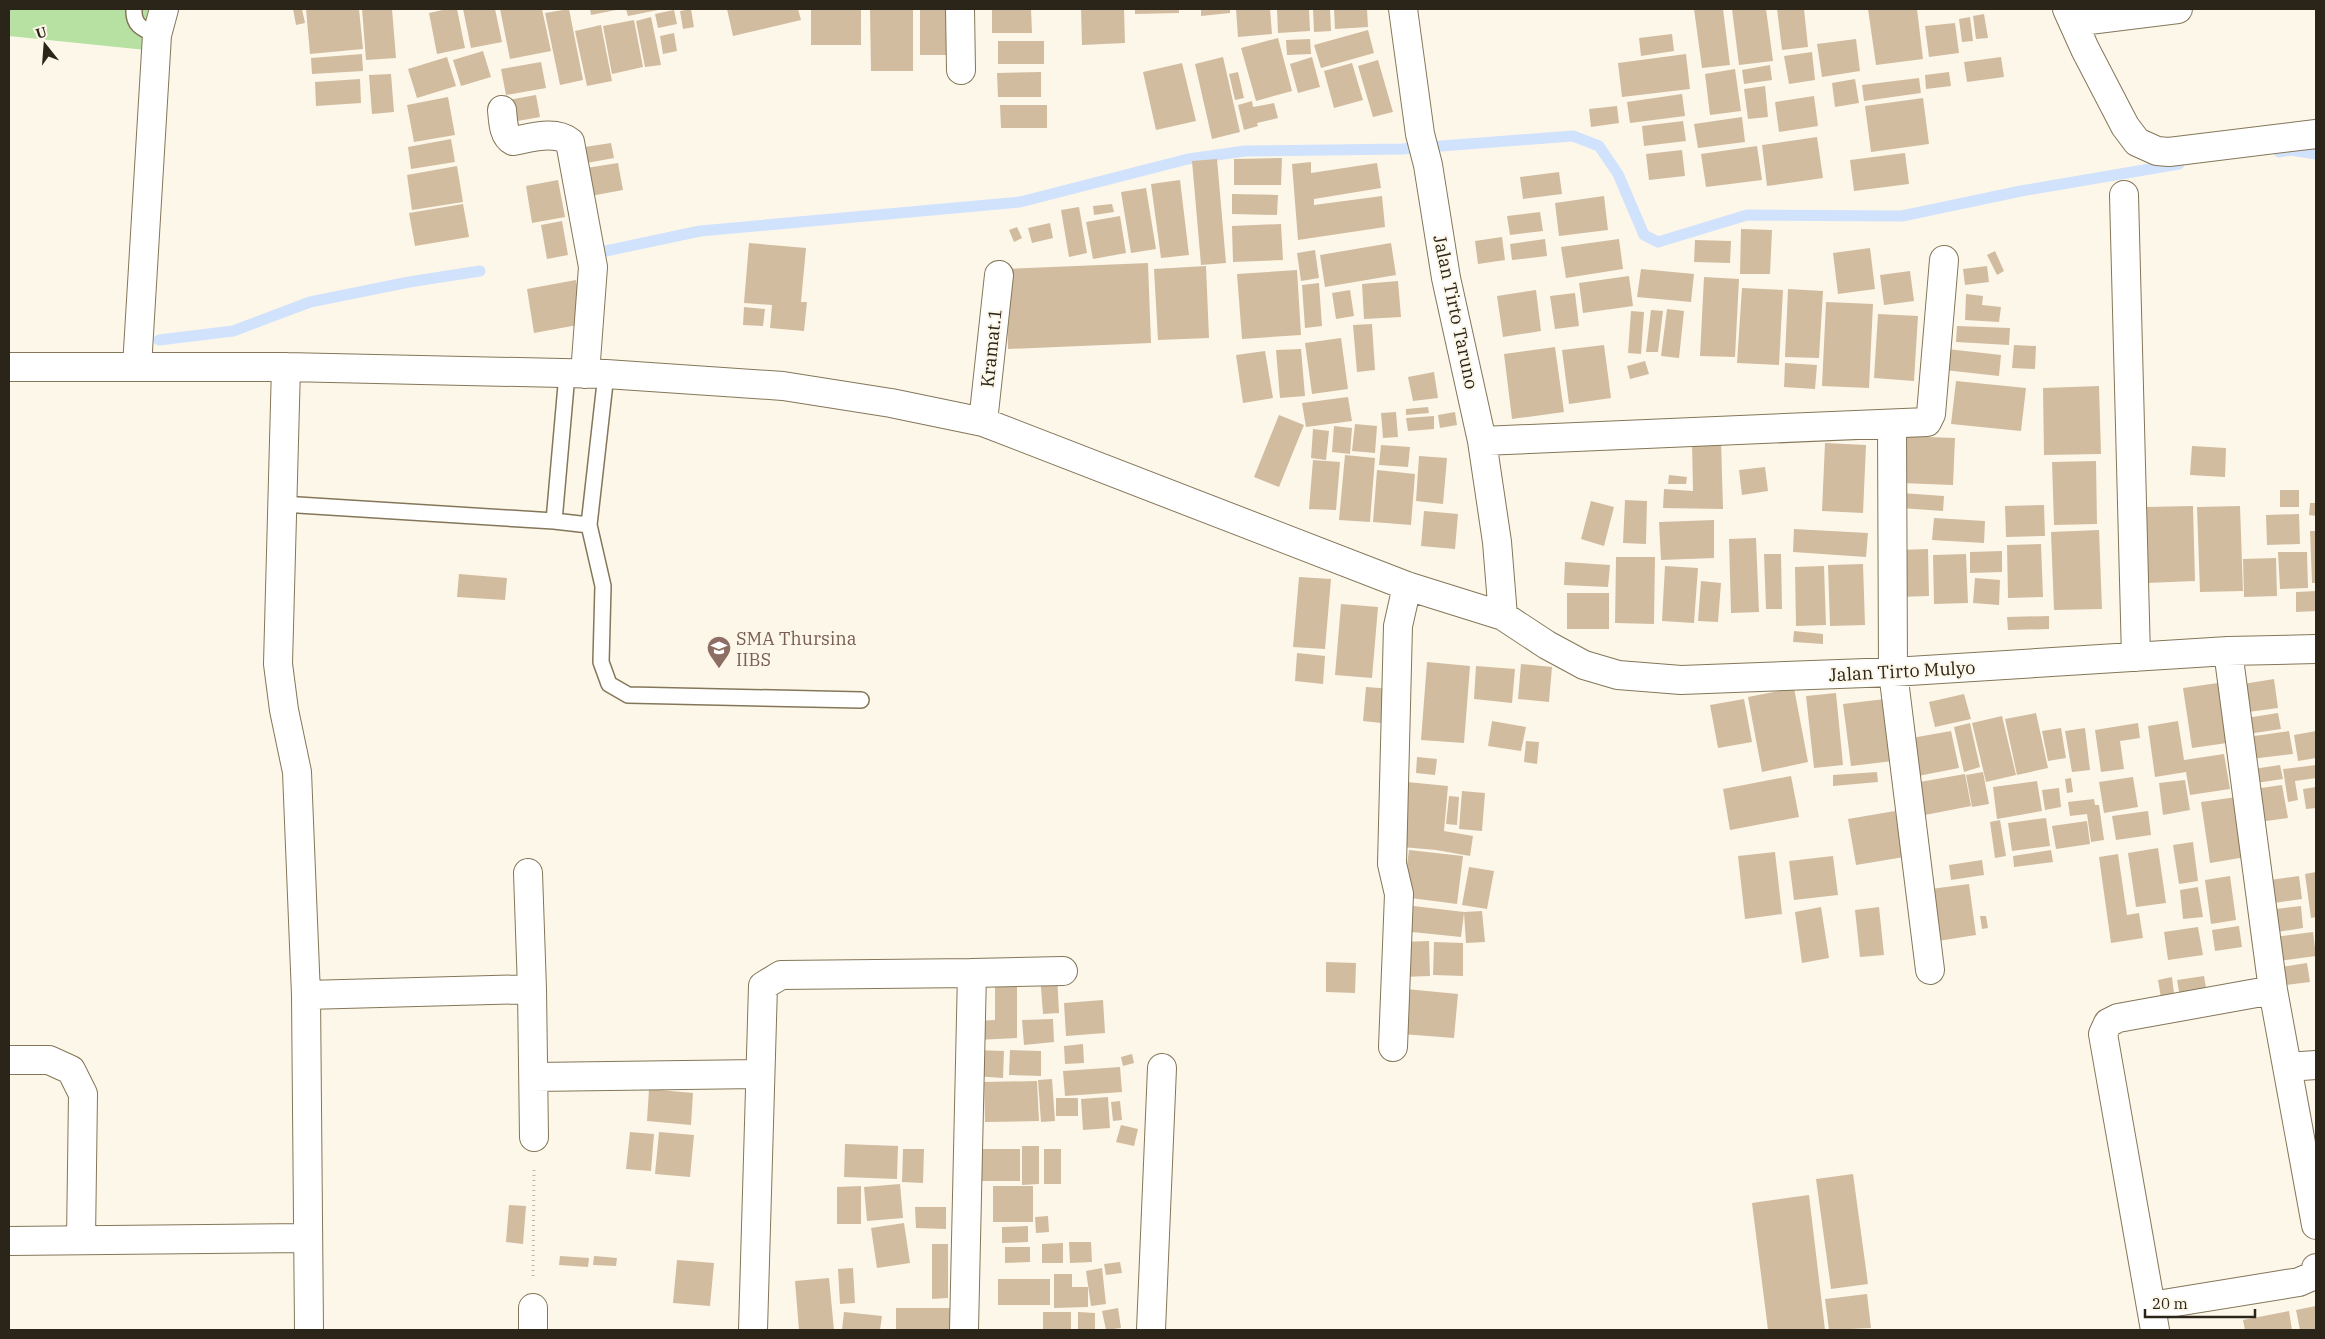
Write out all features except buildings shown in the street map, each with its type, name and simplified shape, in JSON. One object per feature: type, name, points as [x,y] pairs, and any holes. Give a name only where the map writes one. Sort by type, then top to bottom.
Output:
[{"type":"street","points":[[136,367],[157,35],[164,9]]},
{"type":"street","points":[[960,9],[961,70]]},
{"type":"street","name":"Jalan Tirto Taruno","points":[[1403,9],[1420,134],[1428,165],[1446,278],[1482,441],[1497,542],[1504,616]]},
{"type":"street","points":[[2178,9],[2070,15],[2125,126],[2137,142],[2157,151],[2169,152],[2316,134]]},
{"type":"street","points":[[502,110],[506,134],[513,141],[546,136],[562,136],[570,142],[593,267],[586,374]]},
{"type":"street","points":[[2124,195],[2136,657]]},
{"type":"street","points":[[1482,441],[1892,425],[1926,422],[1931,414],[1944,260]]},
{"type":"street","name":"Kramat.1","points":[[983,422],[999,275]]},
{"type":"street","name":"Jalan Tirto Mulyo","points":[[9,367],[286,367],[586,374],[783,386],[891,403],[983,422],[1407,586],[1504,616],[1547,645],[1584,665],[1618,675],[1681,680],[1893,672],[2228,651],[2316,649]]},
{"type":"street","points":[[286,367],[278,664],[284,710],[297,772],[306,994],[309,1330]]},
{"type":"street","points":[[1892,425],[1893,672],[1930,970]]},
{"type":"street","points":[[1393,1047],[1399,894],[1392,864],[1398,626],[1407,586]]},
{"type":"street","points":[[2228,651],[2273,990],[2315,1209]]},
{"type":"street","points":[[528,873],[534,1137]]},
{"type":"street","points":[[753,1330],[763,986],[771,979],[781,975],[1063,971]]},
{"type":"street","points":[[964,1330],[972,973]]},
{"type":"street","points":[[306,994],[532,989]]},
{"type":"street","points":[[2273,990],[2118,1018],[2108,1023],[2103,1034],[2153,1318],[2300,1282],[2315,1275],[2316,1268]]},
{"type":"street","points":[[9,1060],[48,1060],[71,1070],[83,1094],[81,1240]]},
{"type":"street","points":[[2288,1067],[2316,1065]]},
{"type":"street","points":[[1151,1330],[1162,1068]]},
{"type":"street","points":[[534,1077],[759,1074]]},
{"type":"street","points":[[9,1241],[308,1238]]},
{"type":"lane","points":[[134,9],[134,17],[139,28],[157,35]]},
{"type":"lane","points":[[554,522],[586,374]]},
{"type":"lane","points":[[586,374],[589,525],[602,586],[601,662],[609,684],[628,695],[861,700]]},
{"type":"lane","points":[[282,504],[589,525]]},
{"type":"path","points":[[533,1319],[534,1137]]},
{"type":"green space","points":[[9,9],[148,9],[146,50],[9,36]]},
{"type":"waterway","points":[[606,251],[700,231],[1020,202],[1188,159],[1245,151],[1402,149],[1573,136],[1599,146],[1618,174],[1644,235],[1658,242],[1747,215],[1902,216],[2021,191],[2179,164]]},
{"type":"waterway","points":[[2279,152],[2291,150],[2316,154]]},
{"type":"waterway","points":[[159,340],[233,331],[310,302],[409,282],[480,271]]},
{"type":"place","name":"SMA Thursina IIBS","points":[[719,669]]}]
